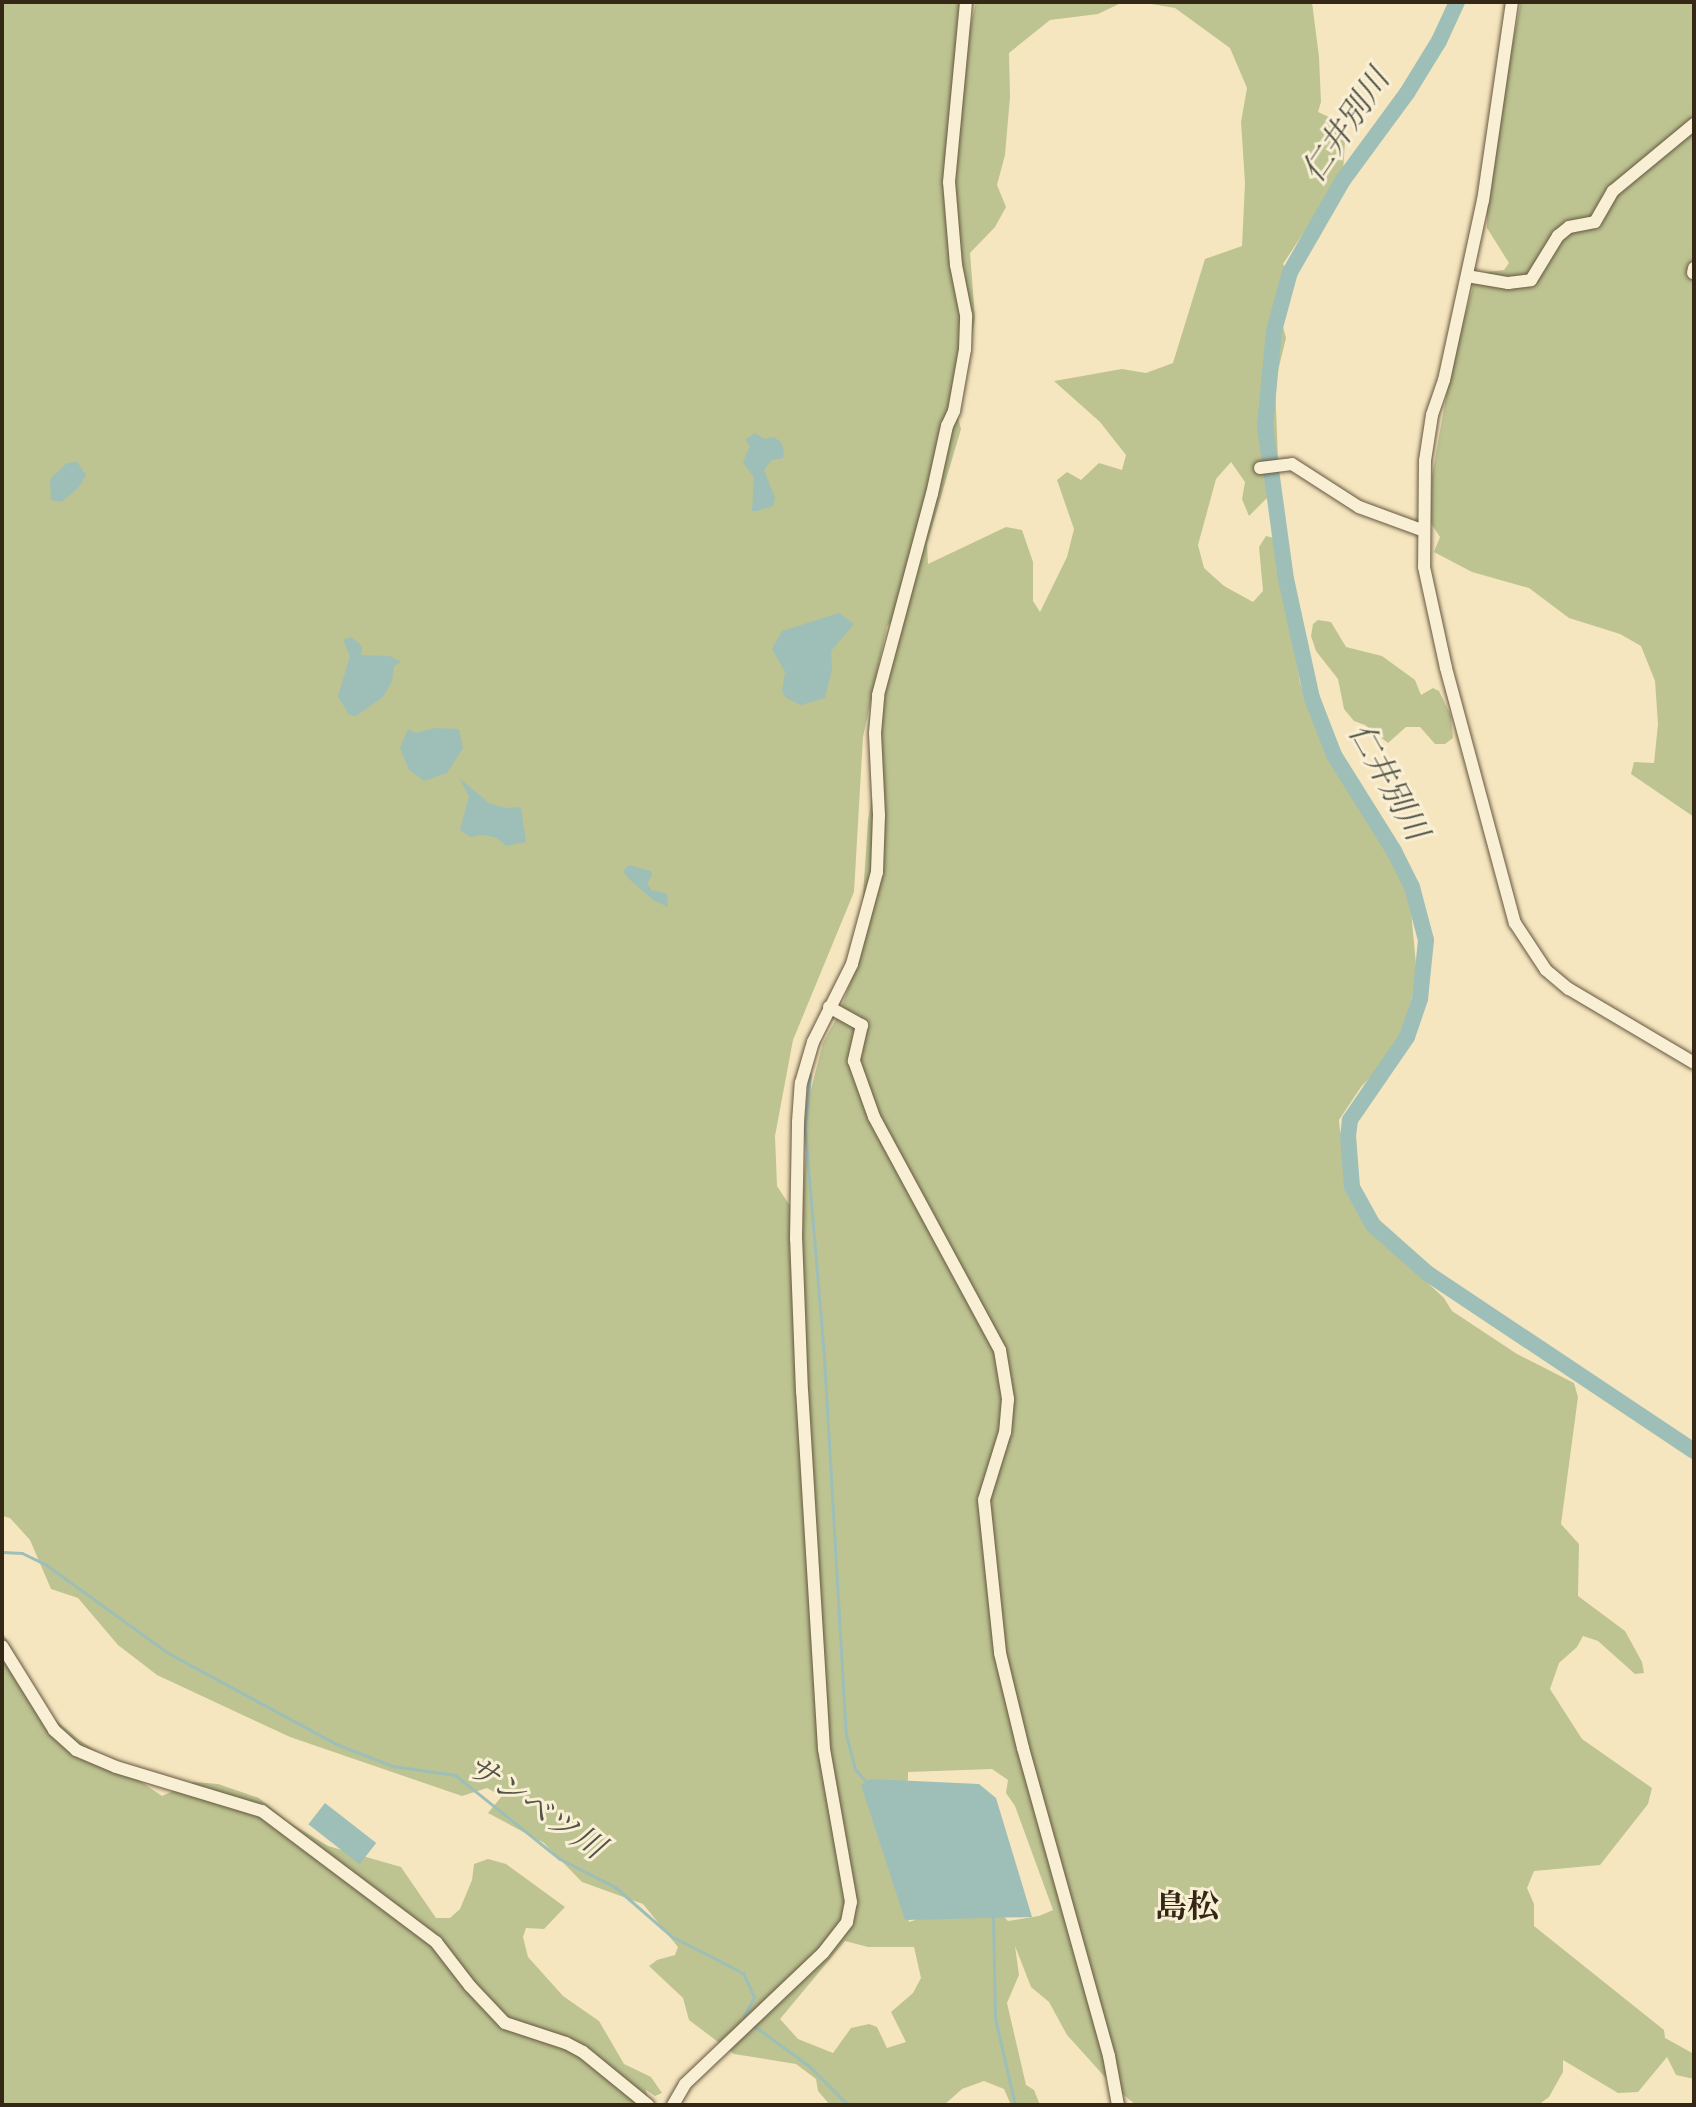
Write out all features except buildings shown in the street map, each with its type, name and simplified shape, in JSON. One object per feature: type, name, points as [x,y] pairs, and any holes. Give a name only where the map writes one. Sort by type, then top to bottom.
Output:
[{"type":"street","points":[[673,2105],[685,2084],[838,1935],[847,1922],[851,1902],[824,1749],[796,1239],[801,1083],[813,1042],[852,964],[877,872],[879,815],[875,733],[878,695],[947,426],[954,411],[965,349],[966,315],[956,265],[949,182],[966,2]]},
{"type":"street","points":[[1512,2],[1483,200],[1444,380],[1432,415],[1425,461],[1422,530],[1433,616],[1515,923],[1531,952],[1569,989],[1694,1063]]},
{"type":"street","points":[[1467,276],[1508,283],[1531,280],[1558,236],[1569,227],[1595,222],[1613,191],[1694,124]]},
{"type":"street","points":[[1260,468],[1292,464],[1359,507],[1422,530]]},
{"type":"street","points":[[829,1007],[862,1025],[854,1061],[874,1117],[1000,1350],[1007,1387],[1005,1432],[984,1500],[1000,1653],[1023,1748],[1109,2056],[1118,2105]]},
{"type":"street","points":[[2,1646],[54,1730],[76,1750],[116,1767],[262,1811],[436,1942],[470,1986],[505,2023],[566,2043],[583,2052],[648,2105]]},
{"type":"green space","points":[[2,2],[960,2],[951,109],[976,2],[1123,2],[1098,14],[1050,20],[1009,53],[1010,97],[1005,155],[997,185],[1006,207],[995,227],[970,253],[975,318],[958,418],[961,429],[927,544],[928,564],[1006,527],[1022,530],[1033,562],[1033,601],[1040,612],[1067,557],[1074,529],[1057,480],[1067,472],[1081,480],[1099,463],[1122,470],[1126,455],[1100,422],[1054,381],[1122,369],[1146,373],[1173,363],[1205,259],[1242,246],[1245,183],[1241,122],[1247,88],[1230,48],[1175,8],[1139,2],[1312,2],[1319,57],[1321,102],[1318,112],[1338,121],[1345,141],[1343,173],[1283,264],[1295,282],[1282,323],[1286,338],[1275,383],[1279,486],[1249,516],[1242,499],[1245,482],[1231,462],[1216,479],[1198,545],[1204,568],[1224,586],[1253,602],[1263,591],[1259,547],[1266,536],[1274,538],[1300,683],[1320,737],[1342,780],[1368,805],[1397,862],[1410,900],[1417,975],[1401,1045],[1361,1087],[1339,1120],[1345,1191],[1366,1226],[1444,1298],[1452,1311],[1517,1354],[1574,1383],[1578,1397],[1561,1524],[1579,1544],[1578,1596],[1625,1631],[1642,1662],[1644,1673],[1635,1674],[1598,1641],[1583,1636],[1577,1647],[1559,1663],[1550,1689],[1582,1739],[1652,1788],[1648,1804],[1600,1865],[1534,1871],[1527,1888],[1534,1904],[1534,1926],[1664,2030],[1665,2038],[1694,2054],[1694,2079],[1676,2075],[1667,2057],[1638,2092],[1618,2093],[1563,2060],[1563,2072],[1549,2097],[1538,2105],[1136,2105],[1114,2087],[1067,2035],[1049,2002],[1031,1987],[1015,1946],[1019,1975],[1007,2003],[1026,2085],[1034,2090],[1040,2105],[1011,2105],[1004,2089],[984,2081],[962,2089],[944,2105],[830,2105],[818,2091],[816,2079],[796,2064],[734,2054],[689,2020],[683,1998],[649,1966],[657,1960],[675,1955],[678,1947],[643,1904],[582,1882],[544,1843],[488,1813],[502,1796],[487,1788],[462,1796],[290,1737],[157,1675],[118,1645],[78,1598],[51,1589],[30,1540],[10,1518],[2,1516]],"holes":[[[893,621],[880,703],[880,753],[868,820],[859,957],[840,1012],[823,1043],[809,1097],[802,1214],[794,1212],[777,1186],[775,1136],[793,1040],[854,892],[863,737],[887,626]],[[992,1769],[1008,1780],[1006,1793],[1015,1806],[1053,1910],[1039,1916],[1008,1921],[997,1910],[945,1910],[909,1922],[906,1908],[908,1772]],[[845,1941],[868,1947],[914,1947],[921,1978],[913,1993],[891,2012],[906,2042],[887,2048],[877,2027],[869,2024],[851,2028],[833,2053],[798,2039],[780,2019]]]},
{"type":"green space","points":[[1521,2],[1694,2],[1694,817],[1631,774],[1634,762],[1654,763],[1658,724],[1655,681],[1641,646],[1620,634],[1569,618],[1529,588],[1472,572],[1434,552],[1440,537],[1430,522],[1432,476],[1453,358],[1474,284],[1487,272],[1504,270],[1509,263],[1487,228],[1487,208],[1497,121]]},
{"type":"green space","points":[[1318,620],[1331,622],[1346,647],[1382,656],[1415,680],[1421,695],[1433,688],[1439,691],[1451,716],[1453,738],[1445,744],[1435,744],[1420,727],[1406,727],[1388,743],[1365,725],[1354,721],[1344,709],[1338,679],[1316,651],[1311,636],[1313,624]]},
{"type":"green space","points":[[2,1631],[45,1711],[78,1739],[162,1796],[194,1782],[218,1784],[259,1798],[287,1821],[328,1846],[401,1867],[436,1918],[450,1918],[460,1909],[472,1880],[474,1864],[488,1859],[506,1864],[565,1907],[544,1929],[526,1928],[523,1937],[528,1957],[563,1996],[599,2021],[624,2064],[651,2077],[662,2093],[655,2096],[646,2090],[650,2105],[2,2105]]},
{"type":"water","points":[[755,433],[765,439],[774,437],[781,442],[784,451],[783,458],[772,460],[764,470],[775,498],[773,506],[752,511],[754,478],[743,462],[750,446],[745,440]]},
{"type":"water","points":[[77,462],[86,475],[80,486],[62,502],[51,500],[50,479],[67,463]]},
{"type":"water","points":[[839,613],[854,624],[831,651],[832,669],[825,698],[801,705],[786,698],[782,691],[785,672],[772,649],[782,631]]},
{"type":"water","points":[[351,637],[362,646],[361,655],[390,656],[401,662],[394,666],[392,681],[383,697],[356,716],[349,715],[338,696],[350,656],[343,640]]},
{"type":"water","points":[[435,728],[459,729],[463,748],[447,773],[424,781],[409,770],[400,748],[408,729],[415,733]]},
{"type":"water","points":[[459,778],[489,803],[505,808],[521,807],[526,842],[506,846],[497,838],[483,835],[470,837],[460,830],[469,796]]},
{"type":"water","points":[[629,865],[651,871],[652,876],[647,883],[651,890],[667,894],[668,907],[653,900],[628,878],[623,871]]},
{"type":"water","points":[[871,1779],[979,1784],[996,1798],[1032,1917],[905,1920],[861,1785]]},
{"type":"water","points":[[325,1803],[376,1843],[360,1864],[308,1824]]},
{"type":"waterway","name":"仁井別川","points":[[1457,2],[1439,41],[1407,93],[1343,180],[1290,272],[1274,331],[1265,426],[1286,579],[1312,698],[1334,755],[1394,851],[1412,887],[1426,940],[1420,999],[1407,1037],[1350,1120],[1348,1136],[1352,1187],[1373,1225],[1427,1273],[1694,1451]]},
{"type":"waterway","points":[[810,1074],[805,1130],[824,1357],[846,1735],[855,1769],[867,1783]]},
{"type":"waterway","name":"サンベツ川","points":[[2,1552],[22,1553],[45,1564],[168,1653],[336,1744],[392,1766],[455,1775],[560,1859],[615,1887],[671,1936],[743,1973],[754,1997],[744,2016],[748,2021]]},
{"type":"waterway","points":[[993,1916],[995,2018],[1015,2105]]},
{"type":"waterway","name":"サンベツ川","points":[[754,2026],[809,2066],[848,2105]]},
{"type":"district","name":"島松","points":[[1187,1909]]}]
